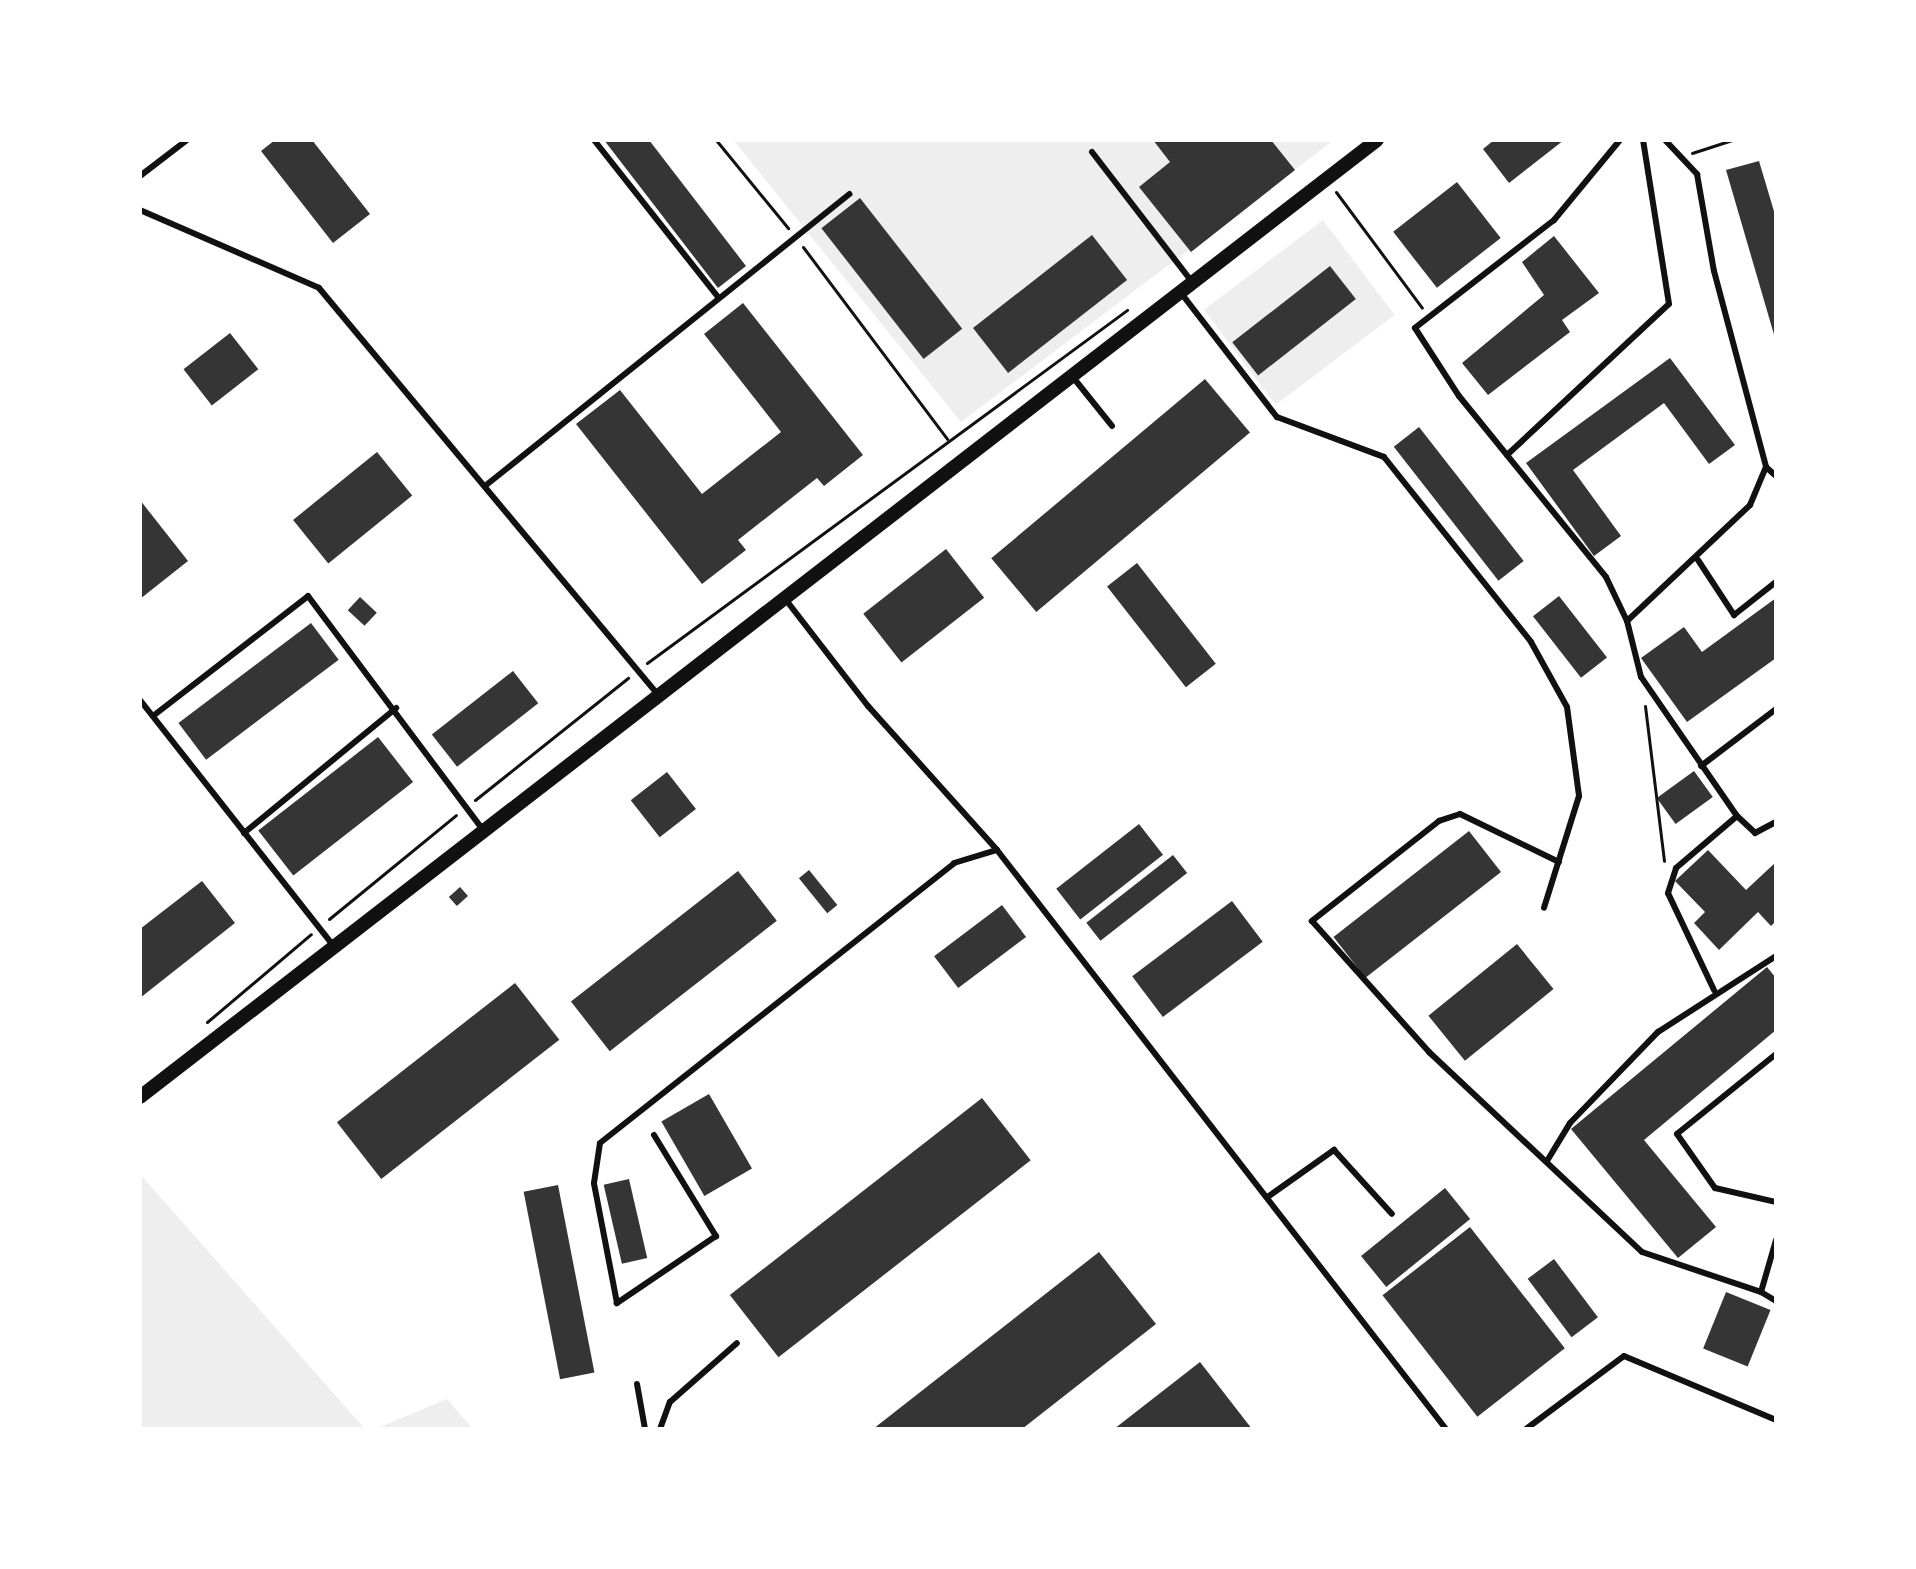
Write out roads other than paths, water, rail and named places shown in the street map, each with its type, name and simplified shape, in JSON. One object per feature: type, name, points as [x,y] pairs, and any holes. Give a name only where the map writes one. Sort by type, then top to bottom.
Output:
[{"type":"street","points":[[140,1097],[1070,373],[1377,140]]},
{"type":"lane","points":[[140,176],[187,140]]},
{"type":"lane","points":[[594,140],[719,298]]},
{"type":"lane","points":[[1620,140],[1554,220],[1431,320],[1415,328],[1507,455],[1606,577],[1627,621],[1641,677],[1737,816],[1755,833],[1776,822]]},
{"type":"lane","points":[[1507,455],[1669,304],[1643,140]]},
{"type":"lane","points":[[1665,140],[1697,174],[1714,271],[1766,467],[1776,476]]},
{"type":"lane","points":[[1092,152],[1277,417],[1384,457],[1531,642],[1567,707],[1579,796],[1544,908]]},
{"type":"lane","points":[[485,486],[850,194]]},
{"type":"lane","points":[[140,210],[319,288],[659,696]]},
{"type":"lane","points":[[1070,373],[1112,426]]},
{"type":"lane","points":[[1627,621],[1698,560],[1750,505],[1766,467]]},
{"type":"lane","points":[[1698,560],[1734,615],[1776,582]]},
{"type":"lane","points":[[153,716],[308,596],[396,708],[484,831]]},
{"type":"lane","points":[[784,597],[868,706],[997,850],[1269,1196],[1446,1429]]},
{"type":"lane","points":[[140,700],[317,928],[336,947]]},
{"type":"lane","points":[[244,833],[396,708]]},
{"type":"lane","points":[[1701,766],[1776,709]]},
{"type":"lane","points":[[1559,862],[1460,814],[1439,821],[1312,921],[1429,1052],[1642,1252],[1761,1292],[1776,1301]]},
{"type":"lane","points":[[1714,990],[1668,893],[1676,868],[1737,816]]},
{"type":"lane","points":[[654,1135],[716,1236],[617,1303],[594,1183],[600,1143],[954,863],[997,850]]},
{"type":"lane","points":[[1547,1161],[1570,1123],[1658,1032],[1714,990],[1776,956]]},
{"type":"lane","points":[[1776,1054],[1677,1134],[1715,1188],[1776,1202]]},
{"type":"lane","points":[[1269,1196],[1334,1150],[1392,1214]]},
{"type":"lane","points":[[1761,1292],[1776,1240]]},
{"type":"lane","points":[[660,1429],[670,1402],[737,1343]]},
{"type":"lane","points":[[1526,1429],[1624,1356],[1776,1420]]},
{"type":"lane","points":[[637,1384],[645,1429]]}]
